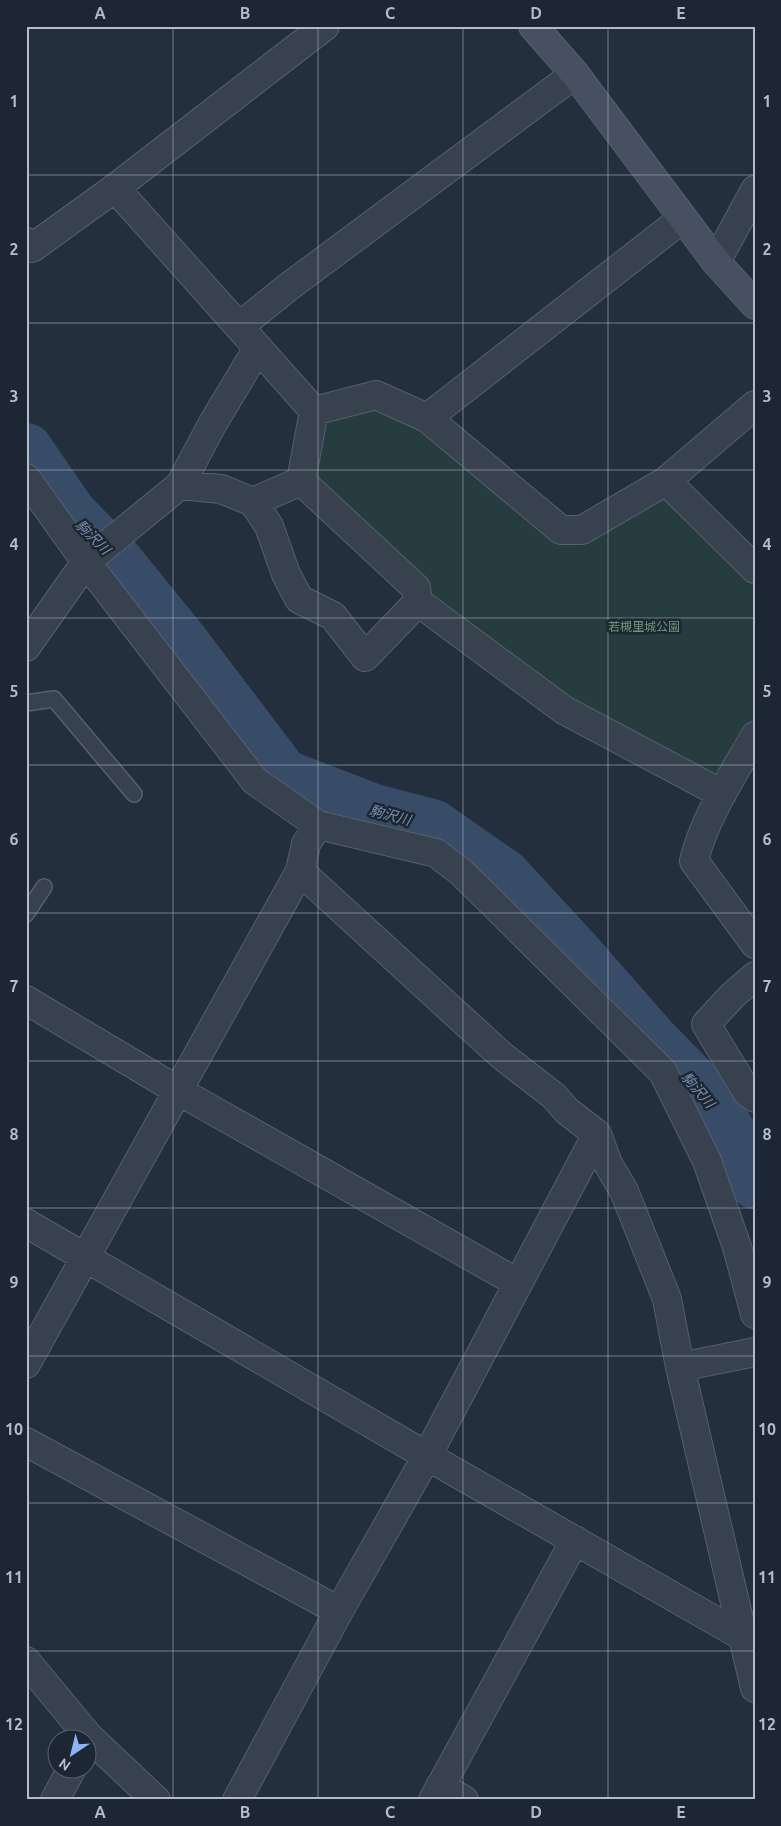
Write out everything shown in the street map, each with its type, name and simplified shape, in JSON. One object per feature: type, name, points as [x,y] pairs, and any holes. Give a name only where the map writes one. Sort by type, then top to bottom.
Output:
[{"type":"street","points":[[26,242],[32,248],[115,188],[325,26]]},
{"type":"street","points":[[542,29],[682,219],[716,262],[755,305]]},
{"type":"street","points":[[240,326],[286,288],[575,74]]},
{"type":"street","points":[[115,188],[314,411]]},
{"type":"street","points":[[716,262],[755,190]]},
{"type":"street","points":[[427,418],[682,219]]},
{"type":"street","points":[[31,632],[86,562],[180,485],[213,424],[258,348]]},
{"type":"street","points":[[314,411],[376,395],[427,418],[561,530],[582,530],[666,481],[755,405]]},
{"type":"street","points":[[301,481],[314,411]]},
{"type":"street","points":[[26,478],[86,562],[255,781],[318,825],[436,853],[461,872],[663,1072],[707,1161],[737,1247],[755,1314]]},
{"type":"street","points":[[253,502],[301,481]]},
{"type":"street","points":[[301,481],[416,588],[418,602],[564,710],[722,794]]},
{"type":"street","points":[[666,481],[755,569]]},
{"type":"street","points":[[180,485],[221,489],[253,502],[269,526],[286,574],[299,599],[333,616],[365,657],[418,602]]},
{"type":"street","points":[[755,736],[722,794],[698,846],[694,861],[755,944]]},
{"type":"street","points":[[26,1364],[300,871],[306,844],[318,825]]},
{"type":"street","points":[[300,871],[501,1055],[554,1096],[567,1111],[597,1134],[608,1164],[624,1191],[667,1299],[680,1367],[755,1688]]},
{"type":"street","points":[[755,976],[706,1024],[748,1092],[755,1098]]},
{"type":"street","points":[[26,1000],[177,1090],[518,1283]]},
{"type":"street","points":[[238,1800],[339,1611],[427,1456],[597,1134]]},
{"type":"street","points":[[26,1223],[742,1636]]},
{"type":"street","points":[[680,1367],[755,1352]]},
{"type":"street","points":[[26,1442],[339,1611]]},
{"type":"street","points":[[464,1800],[436,1793],[575,1540]]},
{"type":"street","points":[[26,1661],[80,1728]]},
{"type":"street","points":[[98,1747],[156,1800]]},
{"type":"street","points":[[55,1800],[67,1778]]},
{"type":"lane","points":[[26,703],[54,700],[134,794]]},
{"type":"lane","points":[[26,914],[44,886]]},
{"type":"green space","name":"若槻里城公園","points":[[368,402],[428,428],[568,545],[650,492],[673,495],[755,580],[755,734],[710,788],[490,651],[301,481],[315,425]]},
{"type":"waterway","name":"駒沢川","points":[[26,450],[70,514],[114,559],[183,644],[283,776],[371,810],[432,826],[504,876],[653,1042],[709,1099],[750,1168],[755,1182]]}]
